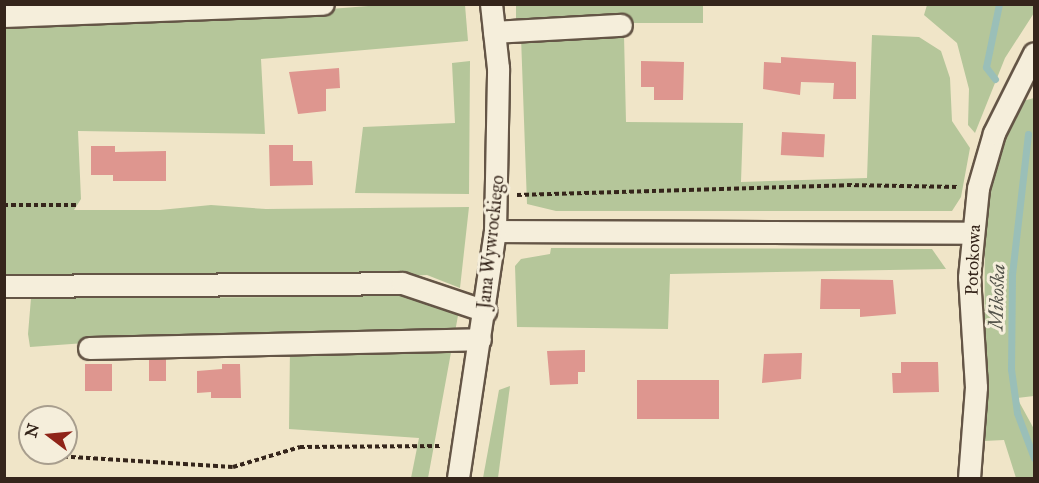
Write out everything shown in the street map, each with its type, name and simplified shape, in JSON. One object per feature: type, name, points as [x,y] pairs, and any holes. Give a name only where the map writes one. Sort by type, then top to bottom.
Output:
[{"type":"street","points":[[4,16],[323,4]]},
{"type":"street","name":"Jana Wywrockiego","points":[[458,478],[485,311],[495,231],[499,139],[491,4]]},
{"type":"street","points":[[494,32],[621,25]]},
{"type":"street","name":"Potokowa","points":[[969,478],[976,387],[969,277],[978,188],[994,133],[1035,53]]},
{"type":"street","points":[[495,231],[972,233]]},
{"type":"street","points":[[4,286],[402,283],[485,311]]},
{"type":"street","points":[[89,348],[480,339]]},
{"type":"path","points":[[516,195],[847,185],[978,188]]},
{"type":"path","points":[[4,205],[79,205]]},
{"type":"path","points":[[78,457],[233,467],[300,447],[434,446]]},
{"type":"green space","points":[[381,5],[465,5],[468,41],[261,59],[265,134],[78,131],[81,199],[74,210],[160,210],[211,205],[266,209],[469,207],[460,288],[427,275],[298,280],[5,279],[4,26],[214,18]]},
{"type":"green space","points":[[516,5],[703,5],[703,23],[516,23]]},
{"type":"green space","points":[[927,5],[1034,5],[1034,13],[1005,58],[975,133],[968,125],[969,89],[957,43],[924,15]]},
{"type":"green space","points":[[614,31],[624,35],[626,122],[743,123],[741,182],[867,178],[872,35],[919,37],[941,51],[950,78],[952,121],[970,148],[961,197],[952,211],[556,211],[527,204],[521,37]]},
{"type":"green space","points":[[470,61],[469,194],[355,193],[363,127],[455,123],[452,63]]},
{"type":"green space","points":[[1034,98],[1034,396],[1017,398],[1034,429],[1034,478],[1016,478],[1004,440],[984,441],[985,212],[996,158],[1023,101]]},
{"type":"green space","points":[[551,248],[932,249],[946,269],[670,274],[668,329],[517,327],[515,266],[521,259],[550,254]]},
{"type":"green space","points":[[417,291],[459,310],[455,332],[168,337],[30,347],[28,334],[31,298],[297,297]]},
{"type":"green space","points":[[452,347],[428,478],[411,478],[419,438],[289,429],[290,348]]},
{"type":"green space","points":[[510,386],[498,478],[483,478],[499,390]]},
{"type":"building","points":[[781,57],[856,62],[856,99],[833,99],[834,83],[801,82],[800,95],[763,89],[764,62],[781,63]]},
{"type":"building","points":[[641,61],[684,62],[683,100],[654,100],[654,87],[641,87]]},
{"type":"building","points":[[339,68],[340,88],[326,89],[326,111],[298,114],[289,72]]},
{"type":"building","points":[[782,132],[825,134],[824,157],[781,155]]},
{"type":"building","points":[[269,145],[293,145],[293,161],[312,161],[313,185],[270,186]]},
{"type":"building","points":[[91,146],[115,146],[115,152],[166,151],[166,181],[113,181],[113,175],[91,175]]},
{"type":"building","points":[[821,279],[893,280],[896,314],[860,317],[860,309],[820,309]]},
{"type":"building","points":[[585,350],[585,372],[578,372],[578,384],[550,385],[547,351]]},
{"type":"building","points":[[802,353],[801,379],[762,383],[764,354]]},
{"type":"building","points":[[149,359],[166,359],[166,381],[149,381]]},
{"type":"building","points":[[901,362],[938,362],[939,392],[893,393],[892,373],[901,373]]},
{"type":"building","points":[[85,364],[112,364],[112,391],[85,391]]},
{"type":"building","points":[[222,364],[240,364],[241,398],[211,398],[211,392],[197,393],[197,371],[222,369]]},
{"type":"building","points":[[637,380],[719,380],[719,419],[637,419]]},
{"type":"waterway","name":"Mikośka","points":[[995,79],[986,67],[999,4]]},
{"type":"waterway","name":"Mikośka","points":[[1028,134],[1012,275],[1011,369],[1017,413],[1034,458]]}]
